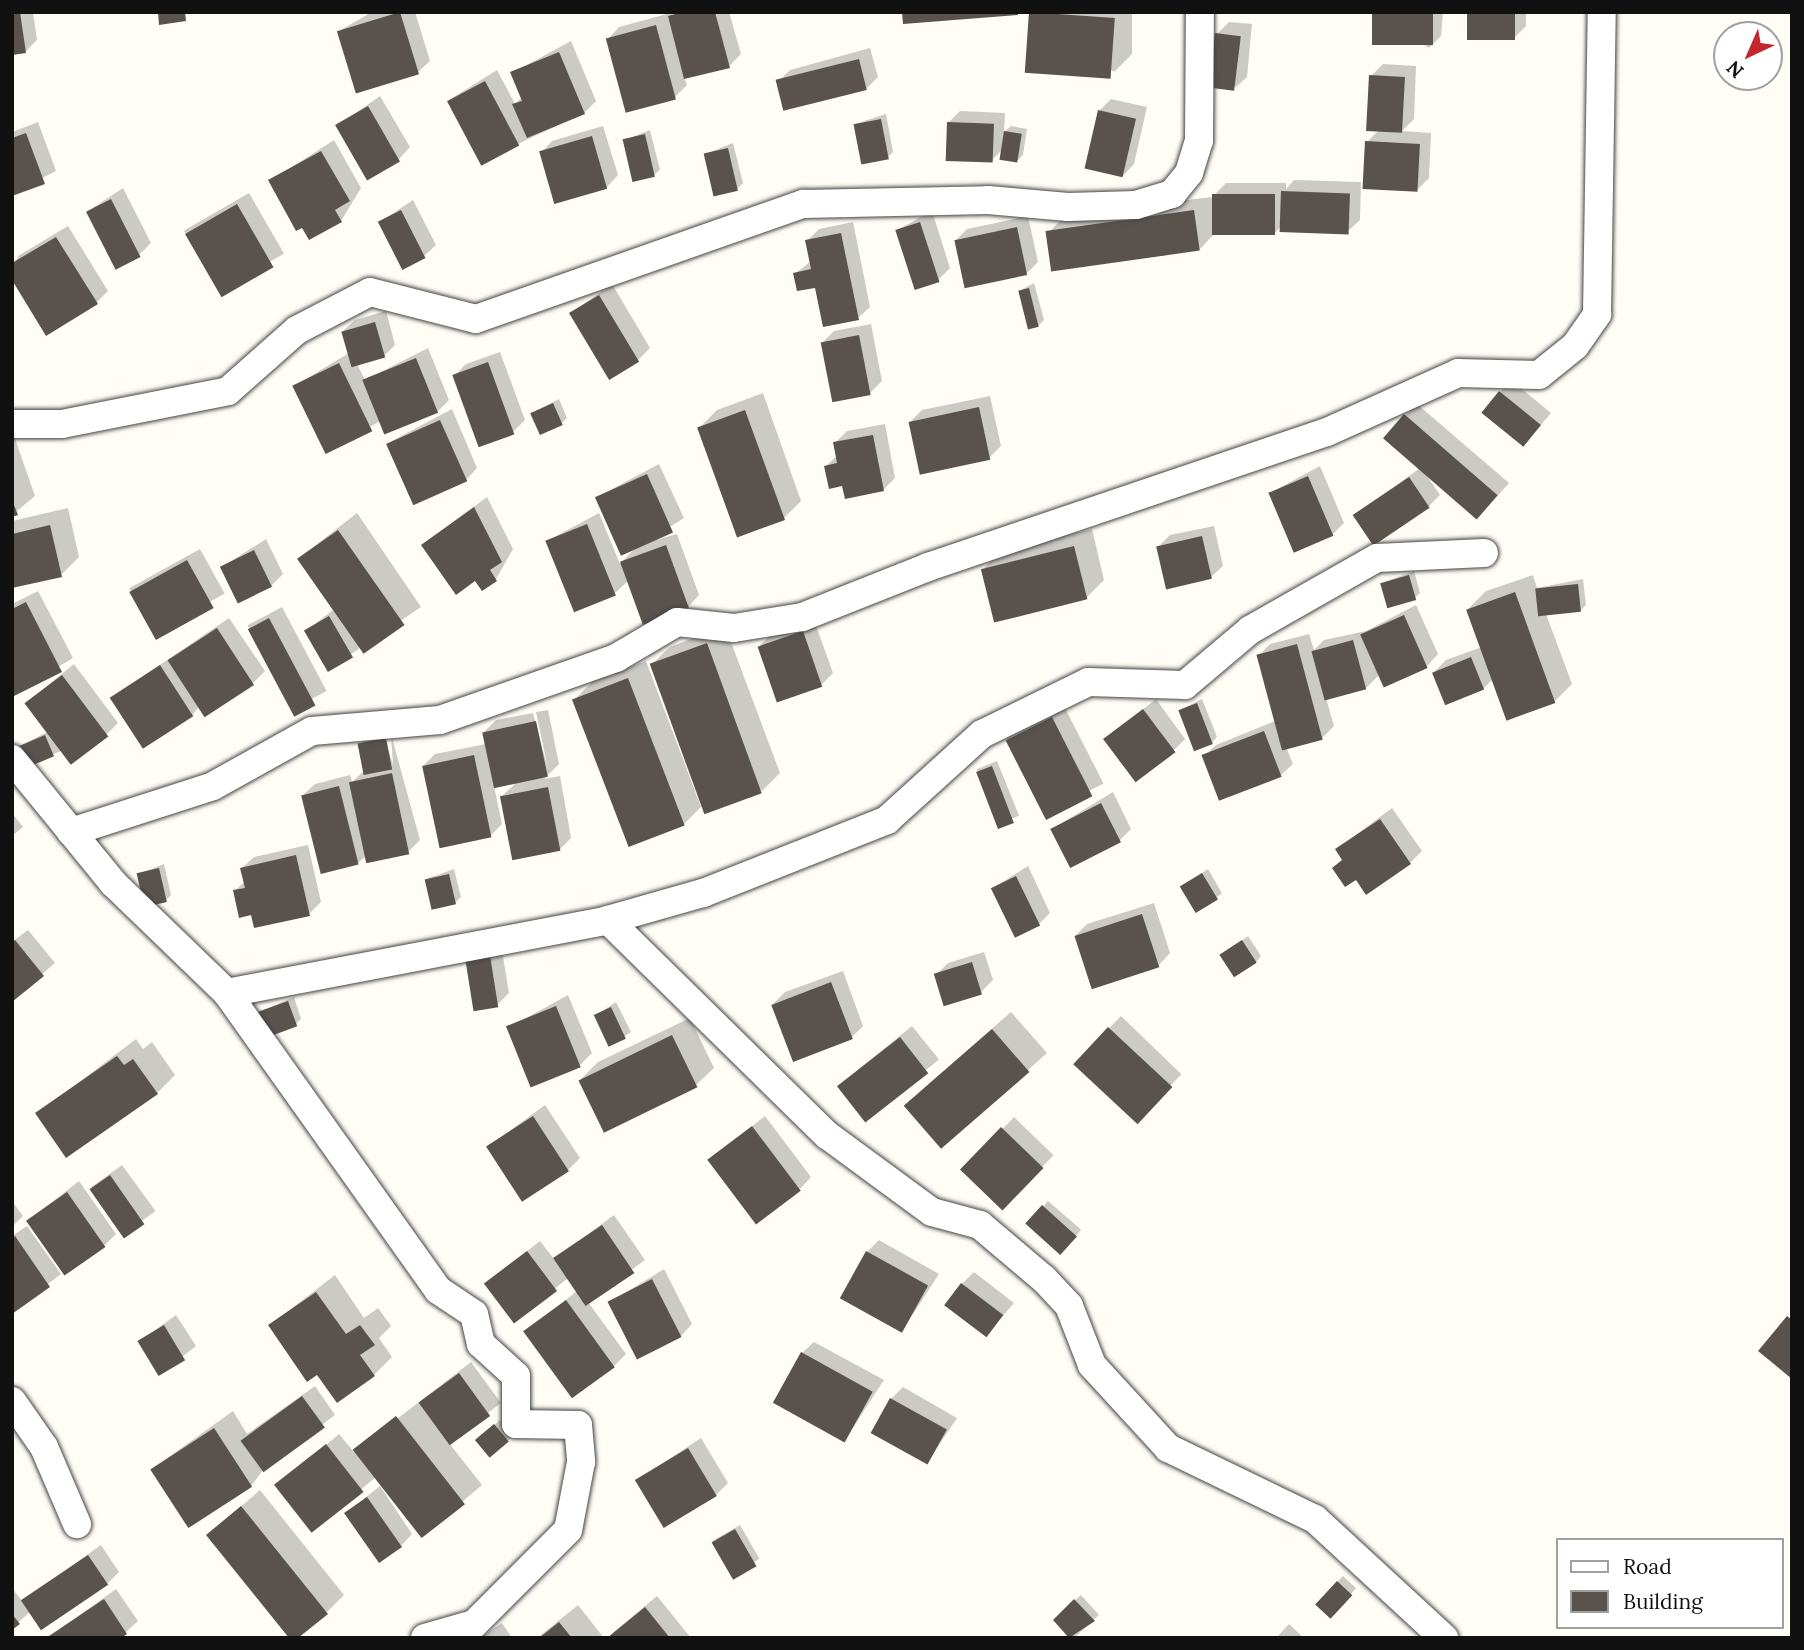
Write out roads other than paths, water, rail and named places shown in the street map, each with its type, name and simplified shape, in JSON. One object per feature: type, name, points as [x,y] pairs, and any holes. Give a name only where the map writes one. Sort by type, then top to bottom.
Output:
[{"type":"street","points":[[12,424],[62,424],[228,391],[297,330],[370,292],[476,319],[803,204],[988,200],[1109,206],[1172,194],[1189,173],[1199,141],[1200,12]]},
{"type":"street","points":[[71,832],[213,786],[312,731],[440,720],[616,658],[677,622],[734,628],[802,617],[928,566],[1327,432],[1458,373],[1539,375],[1576,346],[1597,314],[1602,12]]},
{"type":"street","points":[[228,993],[608,920],[703,893],[887,820],[982,734],[1088,682],[1185,685],[1250,631],[1377,558],[1484,552]]},
{"type":"street","points":[[12,759],[113,883],[228,993],[438,1290],[474,1314],[481,1344],[516,1376],[516,1424],[578,1424],[582,1462],[568,1530],[474,1624],[425,1638]]},
{"type":"street","points":[[608,920],[827,1135],[932,1212],[980,1225],[1044,1279],[1069,1306],[1093,1365],[1168,1448],[1315,1519],[1444,1638]]},
{"type":"street","points":[[12,1401],[44,1447],[77,1524]]}]
